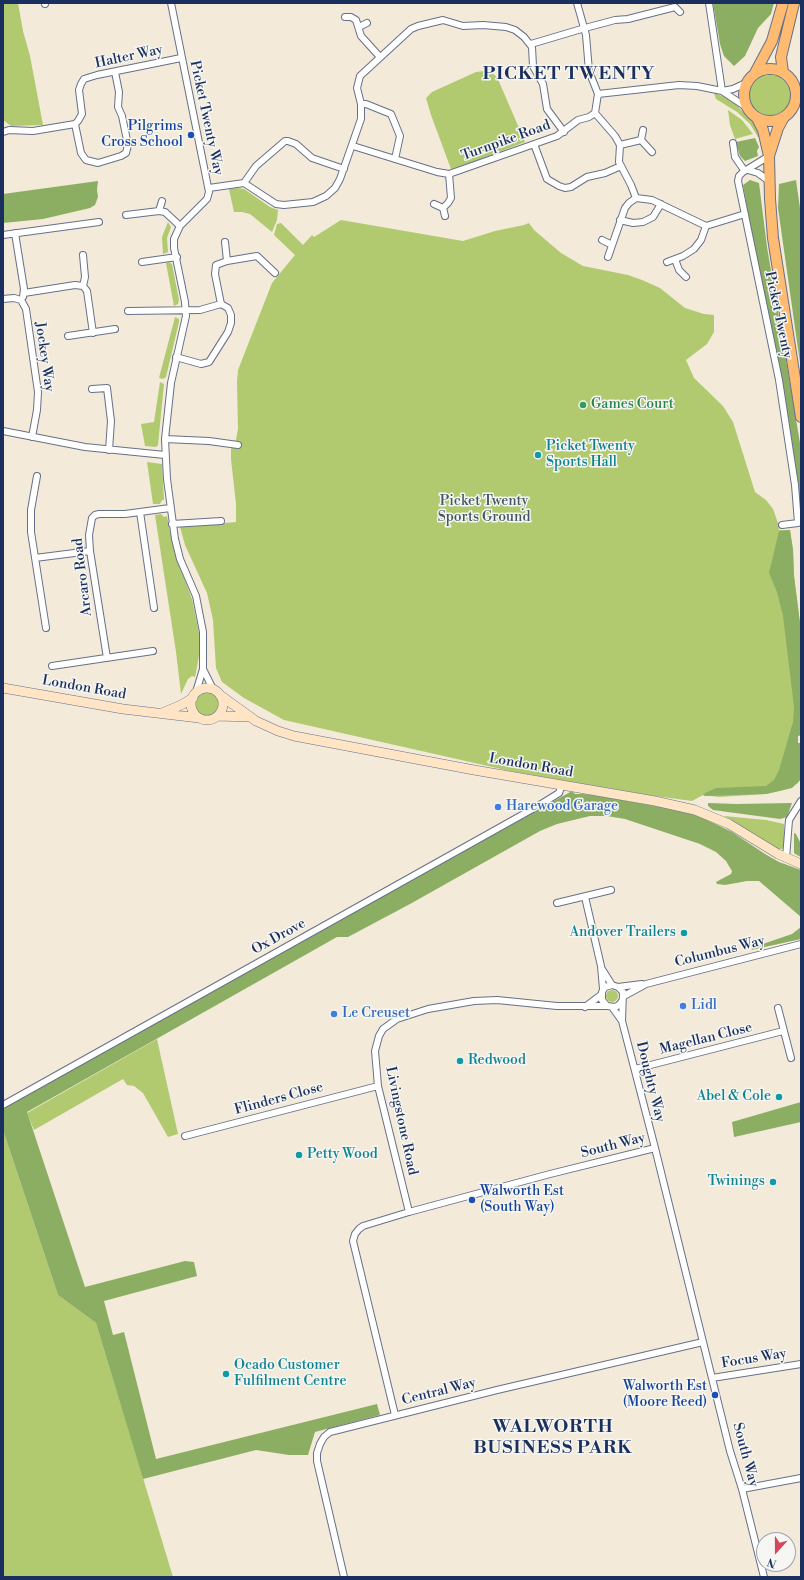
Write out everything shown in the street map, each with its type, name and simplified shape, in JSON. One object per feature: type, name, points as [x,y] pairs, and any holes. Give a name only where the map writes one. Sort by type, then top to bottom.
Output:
[{"type":"main road","points":[[783,3],[772,41],[755,73],[746,83],[744,97],[746,106],[757,118],[765,121],[773,121],[784,117]]},
{"type":"main road","points":[[769,156],[778,128],[784,117],[793,108],[796,98],[793,82],[784,72],[781,57],[794,3]]},
{"type":"main road","points":[[755,73],[760,70],[772,69],[784,72]]},
{"type":"main road","points":[[757,118],[763,130],[769,156],[769,181],[774,251],[801,416]]},
{"type":"main road","name":"London Road","points":[[3,688],[116,708],[209,720],[218,716],[249,716]]},
{"type":"main road","points":[[160,713],[181,705],[204,688],[213,689]]},
{"type":"main road","name":"London Road","points":[[213,689],[249,716],[272,728],[294,736],[660,802],[699,811],[729,824],[786,858],[801,864]]},
{"type":"main road","points":[[194,695],[191,707],[195,715],[199,718]]},
{"type":"main road","points":[[218,716],[223,706],[220,695]]},
{"type":"street","name":"Picket Twenty Way","points":[[171,3],[181,58],[209,188],[207,199],[180,226],[174,239],[174,248],[177,257],[186,311],[184,331],[176,357],[171,383],[165,440],[165,455],[172,524],[180,559],[193,589],[200,612],[203,637],[203,669]]},
{"type":"street","points":[[577,3],[585,28],[589,71],[598,94],[595,113],[615,136],[620,146],[620,166],[631,185],[636,198]]},
{"type":"street","points":[[709,3],[722,91]]},
{"type":"street","points":[[531,44],[585,28],[674,5],[680,12]]},
{"type":"street","points":[[345,16],[355,18],[363,38],[380,57]]},
{"type":"street","points":[[209,188],[244,183],[276,204],[284,205],[307,204],[322,199],[331,192],[340,179],[353,146],[361,119],[362,104],[357,91],[358,78],[411,29],[443,20],[463,26],[483,25],[506,27],[518,32],[531,44],[533,66],[543,84],[547,109],[564,132]]},
{"type":"street","points":[[359,27],[367,23]]},
{"type":"street","name":"Halter Way","points":[[75,124],[78,122],[82,114],[79,90],[83,81],[88,78],[181,58]]},
{"type":"street","points":[[3,132],[38,131],[75,124],[81,153],[88,161],[98,163],[121,156],[126,153],[128,145],[122,116],[118,107],[119,92],[115,72]]},
{"type":"street","points":[[722,91],[733,89],[746,83]]},
{"type":"street","points":[[598,94],[679,85],[697,86],[722,91],[746,106]]},
{"type":"street","points":[[362,104],[366,104],[391,114],[400,136],[395,159]]},
{"type":"street","name":"Turnpike Road","points":[[353,146],[449,174],[564,132],[578,120],[589,117],[595,113]]},
{"type":"street","points":[[641,140],[643,130]]},
{"type":"street","points":[[620,146],[641,140]]},
{"type":"street","points":[[641,140],[652,152]]},
{"type":"street","points":[[244,183],[256,166],[284,141],[292,142],[312,158],[344,169]]},
{"type":"street","points":[[733,143],[736,157],[746,170],[758,173],[769,181]]},
{"type":"street","points":[[534,144],[546,178],[565,188],[571,187],[587,177],[605,173],[620,166]]},
{"type":"street","points":[[746,170],[769,156]]},
{"type":"street","name":"Picket Twenty","points":[[746,170],[739,176],[738,181],[780,380],[795,485],[798,523],[782,525]]},
{"type":"street","name":"Turnpike Road","points":[[443,208],[451,198],[449,174]]},
{"type":"street","points":[[608,257],[620,220],[627,206],[636,198],[648,199],[661,204],[706,226],[745,214]]},
{"type":"street","points":[[160,210],[162,201]]},
{"type":"street","points":[[434,204],[443,208],[445,216]]},
{"type":"street","points":[[620,220],[634,223],[643,222],[653,217],[661,204]]},
{"type":"street","points":[[126,215],[160,210],[165,212],[180,226]]},
{"type":"street","points":[[3,235],[99,222]]},
{"type":"street","points":[[667,262],[690,252],[697,246],[703,238],[706,226]]},
{"type":"street","points":[[3,299],[14,298],[21,300],[24,293],[15,233]]},
{"type":"street","points":[[602,240],[612,245]]},
{"type":"street","points":[[225,242],[228,261]]},
{"type":"street","points":[[83,254],[85,277],[83,286]]},
{"type":"street","points":[[221,304],[214,270],[216,265],[228,261],[256,256],[275,273]]},
{"type":"street","points":[[142,262],[177,257]]},
{"type":"street","points":[[675,259],[679,270],[686,277]]},
{"type":"street","points":[[24,293],[75,284],[83,286],[88,291],[93,333]]},
{"type":"street","name":"Jockey Way","points":[[21,300],[26,309],[38,392],[37,410],[32,437]]},
{"type":"street","points":[[128,311],[186,311],[200,310],[221,304],[225,305],[230,311],[231,323],[224,340],[209,362],[201,364],[176,357]]},
{"type":"street","points":[[68,336],[115,329]]},
{"type":"street","points":[[92,389],[107,388],[111,421],[109,450]]},
{"type":"street","points":[[3,431],[85,447],[165,455]]},
{"type":"street","points":[[165,440],[209,441],[238,445]]},
{"type":"street","points":[[37,476],[31,510],[31,532],[46,628]]},
{"type":"street","name":"Arcaro Road","points":[[107,658],[90,551],[90,526],[93,516],[98,514],[117,515],[170,508]]},
{"type":"street","points":[[140,512],[154,608]]},
{"type":"street","points":[[172,524],[221,520]]},
{"type":"street","points":[[35,558],[90,551]]},
{"type":"street","points":[[52,666],[153,652]]},
{"type":"street","points":[[203,669],[213,689]]},
{"type":"street","points":[[194,695],[203,669]]},
{"type":"street","name":"Ox Drove","points":[[3,1105],[538,806],[559,793],[562,785]]},
{"type":"street","points":[[786,858],[788,824],[792,814],[801,801]]},
{"type":"street","points":[[557,903],[611,890]]},
{"type":"street","points":[[585,897],[601,966],[603,1003],[610,1007],[617,1006],[623,998],[621,989],[615,986],[601,966]]},
{"type":"street","name":"Columbus Way","points":[[615,986],[646,984],[801,944]]},
{"type":"street","name":"Columbus Way","points":[[623,998],[646,984]]},
{"type":"street","points":[[585,1007],[602,992],[615,986]]},
{"type":"street","name":"Doughty Way","points":[[623,998],[622,1021],[655,1148]]},
{"type":"street","name":"Livingstone Road","points":[[409,1212],[378,1086],[375,1051],[378,1036],[390,1023],[405,1016],[428,1009],[474,1001],[497,1000],[546,1005],[610,1007]]},
{"type":"street","name":"Doughty Way","points":[[610,1007],[622,1021]]},
{"type":"street","points":[[778,1008],[791,1058]]},
{"type":"street","name":"Magellan Close","points":[[635,1069],[783,1031]]},
{"type":"street","name":"Flinders Close","points":[[185,1136],[378,1086]]},
{"type":"street","name":"South Way","points":[[395,1415],[354,1241],[355,1234],[364,1226],[409,1212],[550,1174],[655,1148],[730,1451],[742,1488],[764,1577]]},
{"type":"street","name":"Central Way","points":[[344,1577],[317,1461],[317,1453],[324,1437],[330,1432],[395,1415],[703,1342]]},
{"type":"street","name":"Focus Way","points":[[712,1378],[801,1364]]},
{"type":"street","points":[[742,1488],[801,1478]]},
{"type":"green space","points":[[3,3],[18,3],[43,125],[11,126],[3,120]]},
{"type":"green space","points":[[713,3],[774,3],[771,14],[758,28],[745,56],[734,66],[724,56],[720,44]]},
{"type":"green space","points":[[485,71],[492,73],[497,77],[525,142],[466,165],[451,169],[426,98],[432,92],[476,72]]},
{"type":"green space","points":[[766,75],[774,75],[782,78],[788,84],[791,96],[788,108],[782,114],[774,117],[766,117],[758,114],[752,108],[749,100],[749,92],[752,84],[758,78]]},
{"type":"green space","points":[[714,93],[725,97],[736,104],[755,124],[761,136],[758,137],[750,124],[737,112],[716,99]]},
{"type":"green space","points":[[728,110],[742,120],[753,134],[735,139],[730,125]]},
{"type":"green space","points":[[755,138],[759,147],[757,151],[758,156],[745,161],[740,156],[736,142]]},
{"type":"green space","points":[[750,180],[759,183],[767,247],[801,449],[801,536],[797,483],[743,185]]},
{"type":"green space","points":[[796,180],[801,215],[801,370],[778,208],[779,184]]},
{"type":"green space","points":[[98,181],[98,197],[95,205],[90,208],[43,219],[3,223],[3,194]]},
{"type":"green space","points":[[229,189],[244,189],[270,207],[278,210],[277,220],[272,232],[250,214],[234,212]]},
{"type":"green space","name":"Picket Twenty Sports Ground","points":[[341,220],[463,241],[495,231],[529,223],[534,230],[561,253],[583,266],[628,275],[642,280],[660,288],[685,308],[704,314],[714,315],[714,332],[707,344],[686,360],[694,378],[723,406],[733,422],[755,492],[766,500],[773,509],[779,530],[790,530],[801,631],[801,735],[798,736],[798,743],[801,743],[801,779],[797,784],[784,790],[766,794],[719,797],[703,795],[692,801],[572,782],[510,771],[284,720],[244,698],[222,682],[216,668],[213,620],[207,593],[185,545],[180,527],[236,522],[236,504],[231,449],[236,440],[238,429],[238,370],[272,283],[295,255],[274,235],[277,224],[281,223],[303,245],[312,235],[314,237]]},
{"type":"green space","points":[[168,222],[171,227],[167,238],[168,252],[163,254],[162,237]]},
{"type":"green space","points":[[169,262],[172,264],[179,300],[178,304],[174,306],[166,263]]},
{"type":"green space","points":[[175,317],[179,319],[179,322],[166,377],[163,379],[159,378]]},
{"type":"green space","points":[[160,382],[164,384],[158,445],[156,447],[145,446],[141,424],[154,422]]},
{"type":"green space","points":[[147,462],[162,464],[164,500],[162,500],[160,504],[153,504]]},
{"type":"green space","points":[[161,514],[164,517],[167,516],[174,551],[192,599],[199,633],[200,650],[195,677],[192,676],[188,679],[181,694],[155,515]]},
{"type":"green space","points":[[790,530],[801,631],[801,735],[798,736],[798,743],[801,743],[801,779],[792,788],[766,794],[705,796],[703,795],[705,793],[716,788],[766,786],[774,780],[779,770],[793,722],[794,707],[783,616],[777,592],[769,573],[779,531]]},
{"type":"green space","points":[[207,692],[216,695],[219,704],[216,713],[207,716],[198,713],[195,704],[198,695]]},
{"type":"green space","points":[[572,791],[575,794],[594,795],[693,813],[732,832],[779,862],[801,870],[801,917],[759,881],[747,881],[725,885],[717,884],[716,882],[731,874],[732,871],[726,861],[716,852],[700,844],[625,819],[607,816],[590,816],[557,824],[540,831],[348,937],[337,937],[27,1112],[85,1287],[185,1261],[194,1262],[197,1276],[104,1301],[113,1335],[124,1332],[156,1459],[377,1404],[380,1415],[315,1432],[308,1455],[289,1455],[256,1450],[143,1479],[96,1323],[58,1295],[3,1130],[3,1109]]},
{"type":"green space","points":[[708,803],[792,803],[787,817],[780,819],[713,810],[708,806]]},
{"type":"green space","points":[[724,816],[766,820],[784,824],[784,847],[782,849],[777,849]]},
{"type":"green space","points":[[794,833],[801,844],[801,857],[794,853]]},
{"type":"green space","points":[[801,927],[801,939],[751,950],[754,947],[792,934]]},
{"type":"green space","points":[[610,990],[614,990],[618,996],[614,1002],[610,1002],[606,998],[606,994]]},
{"type":"green space","points":[[157,1039],[178,1134],[168,1137],[143,1093],[134,1086],[127,1085],[123,1079],[34,1130],[27,1113]]},
{"type":"green space","points":[[801,1102],[801,1122],[734,1137],[732,1122]]},
{"type":"green space","points":[[3,1130],[58,1295],[96,1323],[173,1577],[3,1577]]},
{"type":"place","name":"Pilgrims Cross School","points":[[191,135]]},
{"type":"place","name":"Games Court","points":[[583,405]]},
{"type":"place","name":"Picket Twenty Sports Hall","points":[[538,455]]},
{"type":"place","name":"Harewood Garage","points":[[498,807]]},
{"type":"place","name":"Andover Trailers","points":[[684,933]]},
{"type":"place","name":"Lidl","points":[[683,1006]]},
{"type":"place","name":"Le Creuset","points":[[334,1014]]},
{"type":"place","name":"Redwood","points":[[460,1061]]},
{"type":"place","name":"Abel & Cole","points":[[779,1097]]},
{"type":"place","name":"Petty Wood","points":[[299,1155]]},
{"type":"place","name":"Twinings","points":[[773,1182]]},
{"type":"place","name":"Walworth Est (South Way)","points":[[472,1200]]},
{"type":"place","name":"Ocado Customer Fulfilment Centre","points":[[226,1374]]},
{"type":"place","name":"Walworth Est (Moore Reed)","points":[[715,1395]]},
{"type":"district","name":"PICKET TWENTY","points":[[569,75]]},
{"type":"district","name":"WALWORTH BUSINESS PARK","points":[[553,1438]]}]
